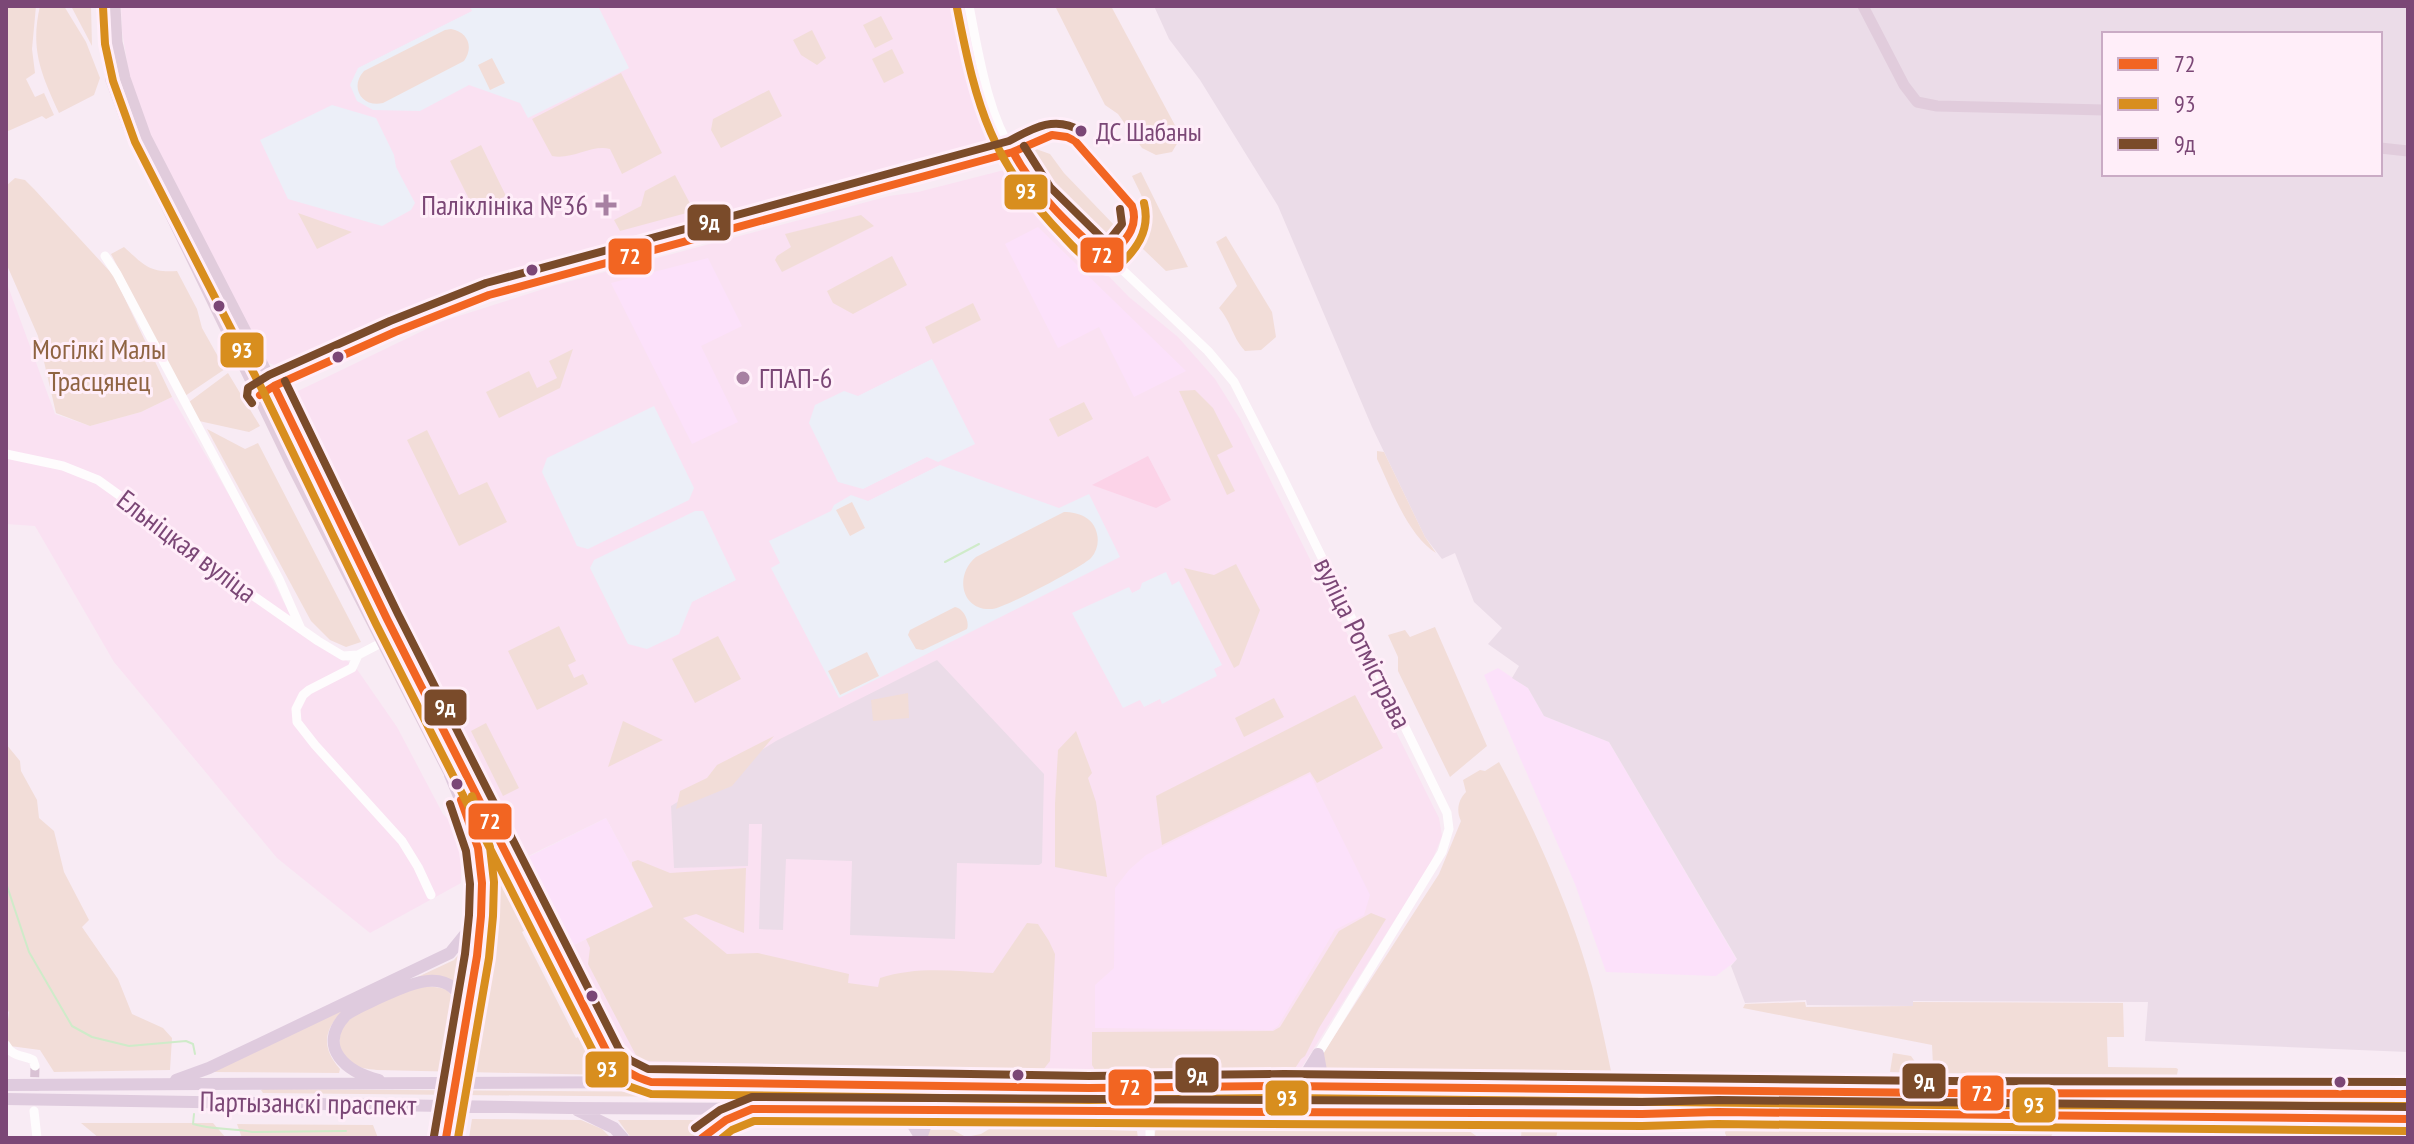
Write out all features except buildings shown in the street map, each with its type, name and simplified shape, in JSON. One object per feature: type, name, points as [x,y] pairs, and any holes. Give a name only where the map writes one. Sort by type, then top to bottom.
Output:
[{"type":"highway","points":[[446,1138],[487,940],[488,886],[481,824],[462,764]]},
{"type":"highway","points":[[462,764],[609,1056],[628,1074],[651,1082]]},
{"type":"highway","points":[[450,775],[478,848],[482,883],[480,940],[467,1012],[456,1138]]},
{"type":"highway","points":[[159,1084],[209,1068],[450,953],[467,932],[482,883]]},
{"type":"highway","points":[[394,1084],[360,1074],[349,1068],[336,1053],[334,1034],[346,1015],[407,985],[425,980],[449,986],[463,1000],[467,1012]]},
{"type":"highway","points":[[1284,1086],[1300,1081],[1318,1054]]},
{"type":"highway","points":[[1318,1054],[1324,1076],[1341,1087]]},
{"type":"highway","name":"Партызанскі праспект","points":[[6,1085],[651,1082],[1146,1088],[1284,1086],[2408,1094]]},
{"type":"highway","points":[[1146,1088],[1148,1110]]},
{"type":"highway","name":"Партызанскі праспект","points":[[6,1099],[33,1105],[2408,1119]]},
{"type":"highway","points":[[570,1108],[614,1128],[623,1138]]},
{"type":"highway","points":[[702,1138],[726,1120],[752,1109]]},
{"type":"highway","points":[[895,1110],[913,1125],[921,1138]]},
{"type":"highway","points":[[921,1138],[926,1124],[946,1110]]},
{"type":"main road","points":[[103,6],[111,80],[125,118],[292,466],[450,775]]},
{"type":"main road","points":[[115,6],[117,42],[125,78],[146,137],[462,764]]},
{"type":"main road","points":[[1863,6],[1904,85],[1917,102],[1937,106],[2102,110]]},
{"type":"main road","points":[[2382,148],[2408,151]]},
{"type":"main road","points":[[383,642],[395,635]]},
{"type":"street","name":"вуліца Ротмістрава","points":[[969,6],[989,99],[1013,152],[1056,201],[1105,248],[1110,258],[1208,351],[1234,382],[1449,821],[1442,852],[1318,1054]]},
{"type":"street","points":[[259,394],[408,326],[489,295],[1013,152]]},
{"type":"street","points":[[105,256],[279,579],[301,629]]},
{"type":"street","name":"Ельніцкая вуліца","points":[[6,454],[63,466],[98,480],[255,597],[343,656]]},
{"type":"street","points":[[343,656],[358,655],[383,642]]},
{"type":"street","points":[[358,655],[352,668],[309,690],[298,704],[297,722],[402,841],[431,895]]},
{"type":"street","points":[[343,656],[352,668]]},
{"type":"street","points":[[6,1045],[15,1055],[33,1060],[35,1066]]},
{"type":"street","points":[[33,1105],[37,1138]]},
{"type":"street","points":[[1148,1110],[1150,1138]]},
{"type":"shaded area","points":[[121,6],[961,6],[977,93],[994,147],[509,278],[285,368],[268,363],[148,130],[130,81]]},
{"type":"shaded area","points":[[470,6],[598,6],[629,68],[528,118],[520,103],[469,85],[420,111],[373,110],[357,101],[350,85],[358,68],[472,11]]},
{"type":"shaded area","points":[[1154,6],[2408,6],[2408,1052],[2145,1041],[2148,1002],[1913,1001],[1913,1006],[1807,1005],[1806,1000],[1745,1003],[1731,966],[1737,959],[1609,742],[1544,716],[1528,688],[1512,678],[1519,666],[1488,644],[1502,628],[1474,602],[1455,553],[1442,559],[1425,537],[1372,427],[1278,206],[1200,80],[1169,39]]},
{"type":"shaded area","points":[[332,105],[376,118],[415,203],[411,210],[382,226],[288,199],[260,140]]},
{"type":"shaded area","points":[[1012,168],[1027,192],[1129,297],[1178,337],[1215,379],[1240,419],[1439,818],[1442,836],[1432,861],[1292,1083],[633,1070],[617,1055],[560,952],[653,906],[606,818],[516,862],[406,645],[336,499],[327,473],[292,405],[298,391],[443,321],[556,285],[889,196],[918,192]]},
{"type":"shaded area","points":[[1038,227],[1186,371],[1134,397],[1099,327],[1058,348],[1005,244]]},
{"type":"shaded area","points":[[708,258],[742,326],[701,346],[738,422],[692,444],[611,283]]},
{"type":"shaded area","points":[[6,281],[55,414],[90,426],[141,412],[172,397],[240,514],[299,633],[354,665],[397,727],[443,814],[461,832],[461,883],[370,933],[277,858],[114,662],[35,526],[6,524]]},
{"type":"shaded area","points":[[932,359],[975,444],[938,462],[927,457],[863,489],[838,482],[809,423],[815,405],[844,391],[858,396]]},
{"type":"shaded area","points":[[654,406],[694,488],[689,500],[588,549],[577,546],[542,472],[547,458]]},
{"type":"shaded area","points":[[940,465],[1059,508],[1089,494],[1120,557],[839,698],[771,568],[780,563],[769,541],[831,511],[834,505],[851,495],[868,501]]},
{"type":"shaded area","points":[[695,511],[703,511],[736,580],[692,602],[679,634],[647,649],[628,644],[590,568],[594,560]]},
{"type":"shaded area","points":[[1166,572],[1172,585],[1179,581],[1222,665],[1214,669],[1217,676],[1162,704],[1160,699],[1144,707],[1140,700],[1123,708],[1072,613],[1129,587],[1132,593],[1140,589],[1142,583]]},
{"type":"shaded area","points":[[937,660],[1044,774],[1042,863],[957,863],[955,939],[850,935],[852,861],[786,859],[783,930],[759,929],[762,824],[749,824],[748,866],[674,868],[671,806],[776,741]]},
{"type":"shaded area","points":[[1498,668],[1528,688],[1544,716],[1609,742],[1737,960],[1716,976],[1606,972],[1575,884],[1484,675]]},
{"type":"shaded area","points":[[1310,774],[1370,895],[1364,915],[1335,930],[1278,1026],[1272,1030],[1095,1028],[1095,985],[1114,968],[1115,888],[1129,870],[1146,855]]},
{"type":"shaded area","points":[[606,818],[653,906],[560,952],[516,863]]},
{"type":"green space","points":[[6,6],[36,6],[32,49],[35,73],[26,79],[35,97],[44,93],[54,115],[46,119],[42,116],[6,132]]},
{"type":"green space","points":[[40,6],[64,6],[86,42],[100,78],[94,95],[59,113],[39,61],[36,35]]},
{"type":"green space","points":[[71,6],[91,6],[92,46]]},
{"type":"green space","points":[[1055,6],[1111,6],[1177,129],[1178,142],[1172,152],[1156,155],[1142,148],[1118,114],[1105,105]]},
{"type":"green space","points":[[881,16],[893,39],[875,48],[863,25]]},
{"type":"green space","points":[[451,29],[462,33],[468,41],[469,51],[464,61],[383,103],[369,102],[360,95],[358,83],[364,71]]},
{"type":"green space","points":[[812,30],[826,58],[817,65],[801,55],[793,40]]},
{"type":"green space","points":[[892,49],[904,73],[884,83],[872,59]]},
{"type":"green space","points":[[492,58],[505,83],[490,90],[478,65]]},
{"type":"green space","points":[[621,73],[662,153],[622,174],[610,149],[552,156],[532,119]]},
{"type":"green space","points":[[769,90],[782,116],[721,148],[711,130],[713,119]]},
{"type":"green space","points":[[481,145],[506,196],[475,211],[450,161]]},
{"type":"green space","points":[[1036,149],[1050,154],[1116,227],[1119,234],[1113,240],[1070,203],[1034,157]]},
{"type":"green space","points":[[1141,172],[1188,267],[1166,271],[1143,249],[1148,228],[1147,211],[1132,176]]},
{"type":"green space","points":[[675,175],[694,211],[620,231],[614,220],[641,206],[645,191]]},
{"type":"green space","name":"Могілкі Малы Трасцянец","points":[[15,178],[25,180],[114,276],[172,397],[141,412],[90,426],[56,413],[38,336],[6,263],[6,186]]},
{"type":"green space","points":[[298,213],[352,232],[317,249]]},
{"type":"green space","points":[[861,215],[874,226],[782,272],[775,260],[791,247],[785,234]]},
{"type":"green space","points":[[1226,236],[1272,312],[1276,337],[1261,350],[1245,351],[1219,308],[1237,286],[1216,242]]},
{"type":"green space","points":[[124,247],[148,266],[160,271],[177,271],[197,309],[202,328],[225,369],[185,396],[111,254]]},
{"type":"green space","points":[[892,256],[907,285],[853,314],[833,303],[827,291]]},
{"type":"green space","points":[[973,303],[981,320],[933,344],[925,327]]},
{"type":"green space","points":[[573,349],[560,388],[499,418],[486,392],[529,371],[537,388],[557,378],[549,361]]},
{"type":"green space","points":[[228,373],[260,426],[249,432],[199,421],[189,402]]},
{"type":"green space","points":[[1195,390],[1213,408],[1233,447],[1217,455],[1235,491],[1227,495],[1179,391]]},
{"type":"green space","points":[[1084,402],[1093,419],[1058,437],[1049,419]]},
{"type":"green space","points":[[207,429],[245,449],[258,443],[361,642],[346,647],[330,640],[311,621]]},
{"type":"green space","points":[[427,430],[459,495],[487,482],[507,522],[459,546],[407,440]]},
{"type":"green space","points":[[1377,451],[1384,452],[1425,537],[1436,553],[1409,523],[1377,459]]},
{"type":"green space","points":[[852,502],[865,528],[850,536],[836,510]]},
{"type":"green space","points":[[1064,512],[1080,515],[1093,524],[1098,540],[1091,558],[1074,570],[1000,607],[982,608],[973,604],[964,590],[963,582],[969,564],[976,557]]},
{"type":"green space","points":[[1236,564],[1260,610],[1239,665],[1234,668],[1184,568],[1214,575]]},
{"type":"green space","points":[[955,607],[965,615],[967,629],[923,650],[916,649],[908,635],[910,630]]},
{"type":"green space","points":[[559,626],[576,661],[568,665],[574,678],[583,674],[588,684],[537,710],[508,651]]},
{"type":"green space","points":[[1435,627],[1487,746],[1450,777],[1398,671],[1398,657],[1388,635],[1405,630],[1410,637]]},
{"type":"green space","points":[[718,636],[741,679],[695,703],[672,659]]},
{"type":"green space","points":[[867,652],[879,676],[840,695],[828,671]]},
{"type":"green space","points":[[908,693],[909,718],[873,721],[871,700]]},
{"type":"green space","points":[[1355,695],[1383,748],[1317,783],[1310,772],[1162,845],[1156,796]]},
{"type":"green space","points":[[1274,698],[1284,717],[1244,737],[1235,718]]},
{"type":"green space","points":[[623,721],[663,740],[608,767]]},
{"type":"green space","points":[[486,723],[519,788],[503,796],[471,731]]},
{"type":"green space","points":[[1076,731],[1092,773],[1088,778],[1096,802],[1107,877],[1055,867],[1058,750]]},
{"type":"green space","points":[[774,736],[732,786],[676,809],[680,791],[707,778],[717,765]]},
{"type":"green space","points":[[6,744],[20,761],[21,771],[37,800],[39,818],[54,831],[64,872],[89,920],[82,927],[118,979],[132,1014],[163,1028],[172,1038],[170,1070],[54,1072],[40,1050],[10,1046],[6,1036],[9,1012],[6,1009]]},
{"type":"green space","points":[[1499,762],[1539,842],[1574,930],[1592,986],[1611,1071],[1324,1069],[1324,1052],[1439,874],[1461,821],[1459,806],[1466,792],[1463,780]]},
{"type":"green space","points":[[505,860],[535,920],[522,932],[576,1038],[588,1032],[592,1034],[608,1071],[605,1075],[377,1070],[351,1063],[339,1050],[340,1028],[376,1002],[420,987],[447,990],[452,997],[456,1023],[450,1059],[477,1058],[494,944],[494,873],[497,863]]},
{"type":"green space","points":[[638,860],[670,873],[746,868],[744,933],[696,914],[683,918],[727,954],[758,953],[849,974],[848,983],[878,987],[880,978],[922,971],[993,973],[1027,923],[1038,924],[1055,954],[1050,1061],[1043,1070],[639,1061],[588,964],[590,948],[586,939],[653,907],[632,865]]},
{"type":"green space","points":[[1371,913],[1386,919],[1294,1070],[1148,1075],[1141,1072],[1101,1073],[1092,1065],[1092,1032],[1273,1031],[1280,1027],[1339,931]]},
{"type":"green space","points":[[470,941],[474,946],[468,988],[465,990],[449,979],[407,982],[454,960]]},
{"type":"green space","points":[[1805,1002],[1806,1007],[1913,1006],[1913,1002],[2123,1003],[2124,1037],[2107,1037],[2108,1067],[2176,1068],[2177,1075],[1939,1073],[1933,1065],[1932,1045],[1743,1008],[1745,1004]]},
{"type":"green space","points":[[347,1007],[327,1036],[329,1052],[340,1069],[339,1073],[212,1072]]},
{"type":"green space","points":[[1893,1053],[1911,1056],[1923,1073],[1890,1072]]},
{"type":"green space","points":[[1942,1077],[2174,1079],[2168,1082]]},
{"type":"green space","points":[[263,1089],[1139,1097],[1089,1101],[263,1093]]},
{"type":"green space","points":[[1152,1096],[2408,1104],[2408,1110],[1158,1101],[1150,1100]]},
{"type":"green space","points":[[472,1119],[581,1120],[602,1129],[611,1138],[469,1138]]},
{"type":"green space","points":[[618,1120],[714,1120],[691,1138],[631,1138]]},
{"type":"green space","points":[[1157,1122],[1449,1123],[1461,1125],[1479,1138],[1154,1138]]},
{"type":"green space","points":[[81,1123],[213,1123],[226,1138],[99,1138]]},
{"type":"green space","points":[[1522,1123],[1559,1124],[1556,1138],[1521,1138]]},
{"type":"green space","points":[[237,1124],[373,1125],[378,1138],[242,1138]]},
{"type":"green space","points":[[1735,1124],[2057,1127],[2050,1138],[1727,1138],[1726,1128]]},
{"type":"green space","points":[[994,1126],[1137,1131],[1138,1138],[925,1138],[927,1130],[953,1130],[966,1137],[981,1134]]},
{"type":"sand","points":[[1148,456],[1171,500],[1156,508],[1092,485]]},
{"type":"waterway","points":[[945,562],[979,544]]},
{"type":"waterway","points":[[6,883],[29,952],[72,1026],[92,1037],[129,1046],[186,1041],[193,1044],[195,1054]]},
{"type":"waterway","points":[[194,1114],[193,1124],[215,1128],[252,1132],[346,1131]]},
{"type":"tunnel","points":[[34,1104],[35,1066]]},
{"type":"transit line","name":"93","points":[[103,7],[105,44],[113,81],[135,142],[598,1061],[622,1084],[651,1094],[1089,1100],[1284,1098],[2408,1106]]},
{"type":"transit line","name":"93","points":[[957,8],[972,76],[991,132],[1020,184],[1070,243],[1094,264],[1115,269],[1140,240],[1145,223],[1144,203]]},
{"type":"transit line","name":"9д","points":[[252,403],[247,396],[248,388],[269,375],[390,321],[486,283],[1009,141],[1044,125],[1062,124],[1081,131]]},
{"type":"transit line","name":"72","points":[[1052,135],[1075,141],[1132,206],[1132,228],[1110,258],[1102,255],[1053,207],[1031,181],[1013,152],[1052,135]]},
{"type":"transit line","name":"9д","points":[[1024,146],[1050,187],[1107,243],[1122,224],[1120,209]]},
{"type":"transit line","name":"72","points":[[260,395],[395,332],[489,295],[1013,152]]},
{"type":"transit line","name":"9д","points":[[285,381],[398,614],[619,1049],[630,1060],[648,1069],[1089,1076],[1284,1074],[2408,1082]]},
{"type":"transit line","name":"72","points":[[274,386],[387,619],[609,1056],[623,1069],[651,1082],[1089,1088],[1284,1086],[2408,1094]]},
{"type":"transit line","name":"93","points":[[458,1138],[489,958],[493,916],[494,882],[490,847],[472,796]]},
{"type":"transit line","name":"72","points":[[446,1138],[481,916],[482,883],[478,848],[461,800]]},
{"type":"transit line","name":"9д","points":[[434,1136],[469,915],[470,884],[466,851],[450,804]]},
{"type":"transit line","name":"9д","points":[[695,1128],[720,1110],[752,1097],[1718,1100],[2408,1107]]},
{"type":"transit line","name":"72","points":[[702,1138],[726,1120],[752,1109],[1718,1112],[2408,1119]]},
{"type":"transit line","name":"93","points":[[722,1138],[754,1121],[1718,1124],[2408,1131]]},
{"type":"place","name":"ДС Шабаны","points":[[1081,131]]},
{"type":"place","name":"Паліклініка №36","points":[[606,205]]},
{"type":"place","name":"ГПАП-6","points":[[743,378]]}]
